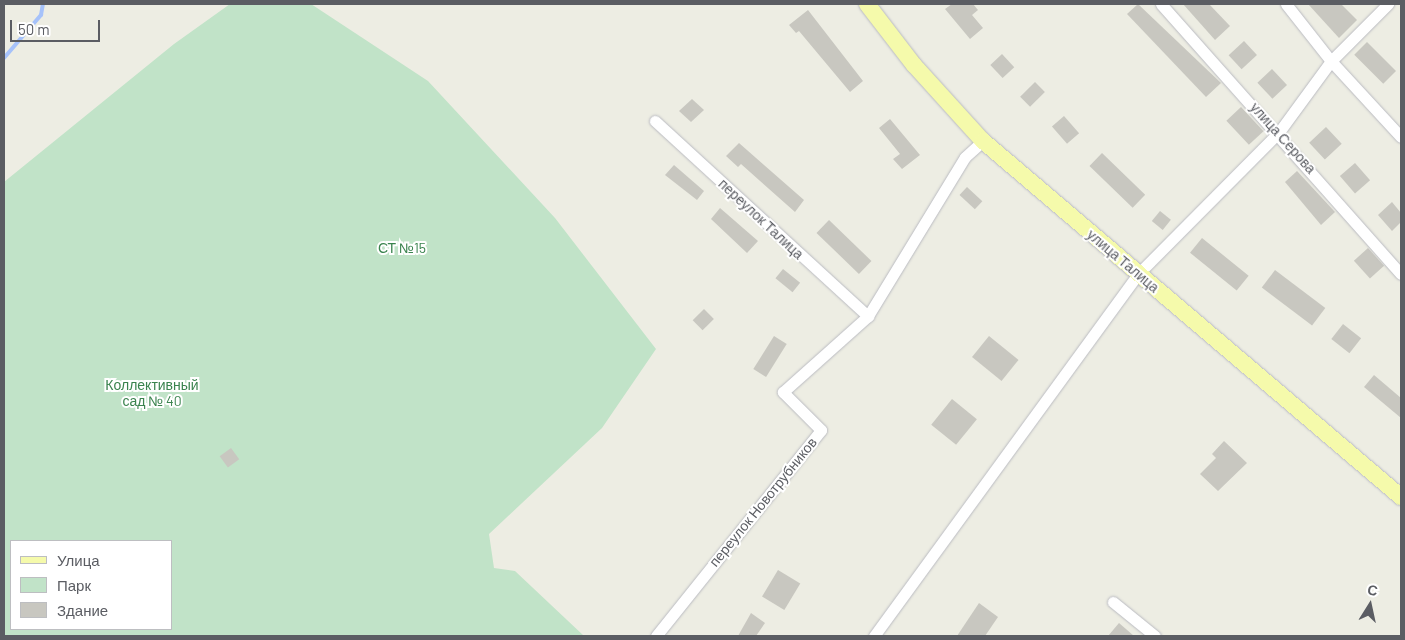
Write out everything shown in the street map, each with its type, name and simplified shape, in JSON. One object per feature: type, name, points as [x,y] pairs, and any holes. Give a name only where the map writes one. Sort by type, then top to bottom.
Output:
[{"type":"main road","name":"улица Талица","points":[[867,4],[914,65],[983,141],[1401,497]]},
{"type":"street","name":"улица Серова","points":[[1161,4],[1279,132],[1401,274]]},
{"type":"street","points":[[1286,4],[1331,61],[1401,137]]},
{"type":"street","points":[[874,636],[1139,273],[1279,132],[1331,61],[1388,4]]},
{"type":"street","name":"переулок Талица","points":[[655,121],[868,316]]},
{"type":"street","name":"переулок Новотрубников","points":[[656,636],[821,430],[783,392],[868,316],[965,157],[983,141]]},
{"type":"street","points":[[1112,602],[1155,636]]},
{"type":"green space","name":"Коллективный сад № 40","points":[[230,4],[311,4],[428,81],[555,218],[656,349],[602,428],[489,534],[494,568],[515,571],[584,636],[4,636],[4,182],[174,44]]},
{"type":"building","points":[[952,4],[973,4],[978,10],[972,15],[983,28],[970,39],[945,9]]},
{"type":"building","points":[[1138,4],[1221,83],[1206,97],[1127,14]]},
{"type":"building","points":[[1183,4],[1209,4],[1230,26],[1215,40]]},
{"type":"building","points":[[1308,4],[1341,4],[1357,20],[1339,38]]},
{"type":"building","points":[[808,10],[863,81],[850,92],[799,31],[796,33],[789,25]]},
{"type":"building","points":[[1244,41],[1257,55],[1242,69],[1229,55]]},
{"type":"building","points":[[1367,42],[1396,71],[1383,84],[1354,55]]},
{"type":"building","points":[[1002,54],[1014,67],[1003,78],[990,65]]},
{"type":"building","points":[[1272,69],[1287,85],[1272,99],[1257,83]]},
{"type":"building","points":[[1035,82],[1045,92],[1030,107],[1020,97]]},
{"type":"building","points":[[692,99],[704,110],[691,122],[679,111]]},
{"type":"building","points":[[1241,107],[1264,131],[1249,145],[1226,121]]},
{"type":"building","points":[[1064,116],[1079,133],[1067,144],[1052,126]]},
{"type":"building","points":[[890,119],[920,155],[902,169],[893,159],[900,154],[879,128]]},
{"type":"building","points":[[1326,127],[1342,144],[1325,160],[1309,143]]},
{"type":"building","points":[[739,143],[804,200],[795,212],[741,164],[738,167],[726,156]]},
{"type":"building","points":[[1102,153],[1145,195],[1133,208],[1089,166]]},
{"type":"building","points":[[1355,163],[1370,180],[1355,193],[1340,176]]},
{"type":"building","points":[[674,165],[704,191],[697,200],[665,175]]},
{"type":"building","points":[[1297,171],[1335,212],[1321,225],[1285,182]]},
{"type":"building","points":[[967,187],[982,201],[975,209],[959,195]]},
{"type":"building","points":[[1392,202],[1401,213],[1401,222],[1392,231],[1378,215]]},
{"type":"building","points":[[720,208],[758,241],[747,253],[711,219]]},
{"type":"building","points":[[1160,211],[1171,220],[1163,230],[1152,221]]},
{"type":"building","points":[[829,220],[871,261],[859,274],[816,233]]},
{"type":"building","points":[[1202,238],[1249,276],[1237,291],[1190,253]]},
{"type":"building","points":[[1368,248],[1384,266],[1370,279],[1354,261]]},
{"type":"building","points":[[783,269],[800,283],[793,292],[775,278]]},
{"type":"building","points":[[1275,270],[1325,308],[1312,325],[1262,288]]},
{"type":"building","points":[[704,309],[714,319],[703,330],[693,320]]},
{"type":"building","points":[[1343,324],[1361,338],[1349,353],[1331,339]]},
{"type":"building","points":[[774,336],[787,344],[766,377],[753,369]]},
{"type":"building","points":[[989,336],[1019,360],[1002,381],[972,357]]},
{"type":"building","points":[[1374,375],[1401,398],[1401,418],[1364,387]]},
{"type":"building","points":[[952,399],[977,419],[956,445],[931,425]]},
{"type":"building","points":[[1224,441],[1247,463],[1218,491],[1200,474],[1216,458],[1212,454]]},
{"type":"building","points":[[231,448],[239,459],[228,468],[220,456]]},
{"type":"building","points":[[778,570],[800,583],[784,610],[762,597]]},
{"type":"building","points":[[979,603],[998,617],[985,636],[957,636]]},
{"type":"building","points":[[751,613],[765,623],[756,636],[738,636]]},
{"type":"building","points":[[1119,623],[1134,636],[1108,636]]},
{"type":"waterway","points":[[4,58],[41,15],[43,4]]},
{"type":"park label","name":"СТ №15","points":[[402,248]]}]
